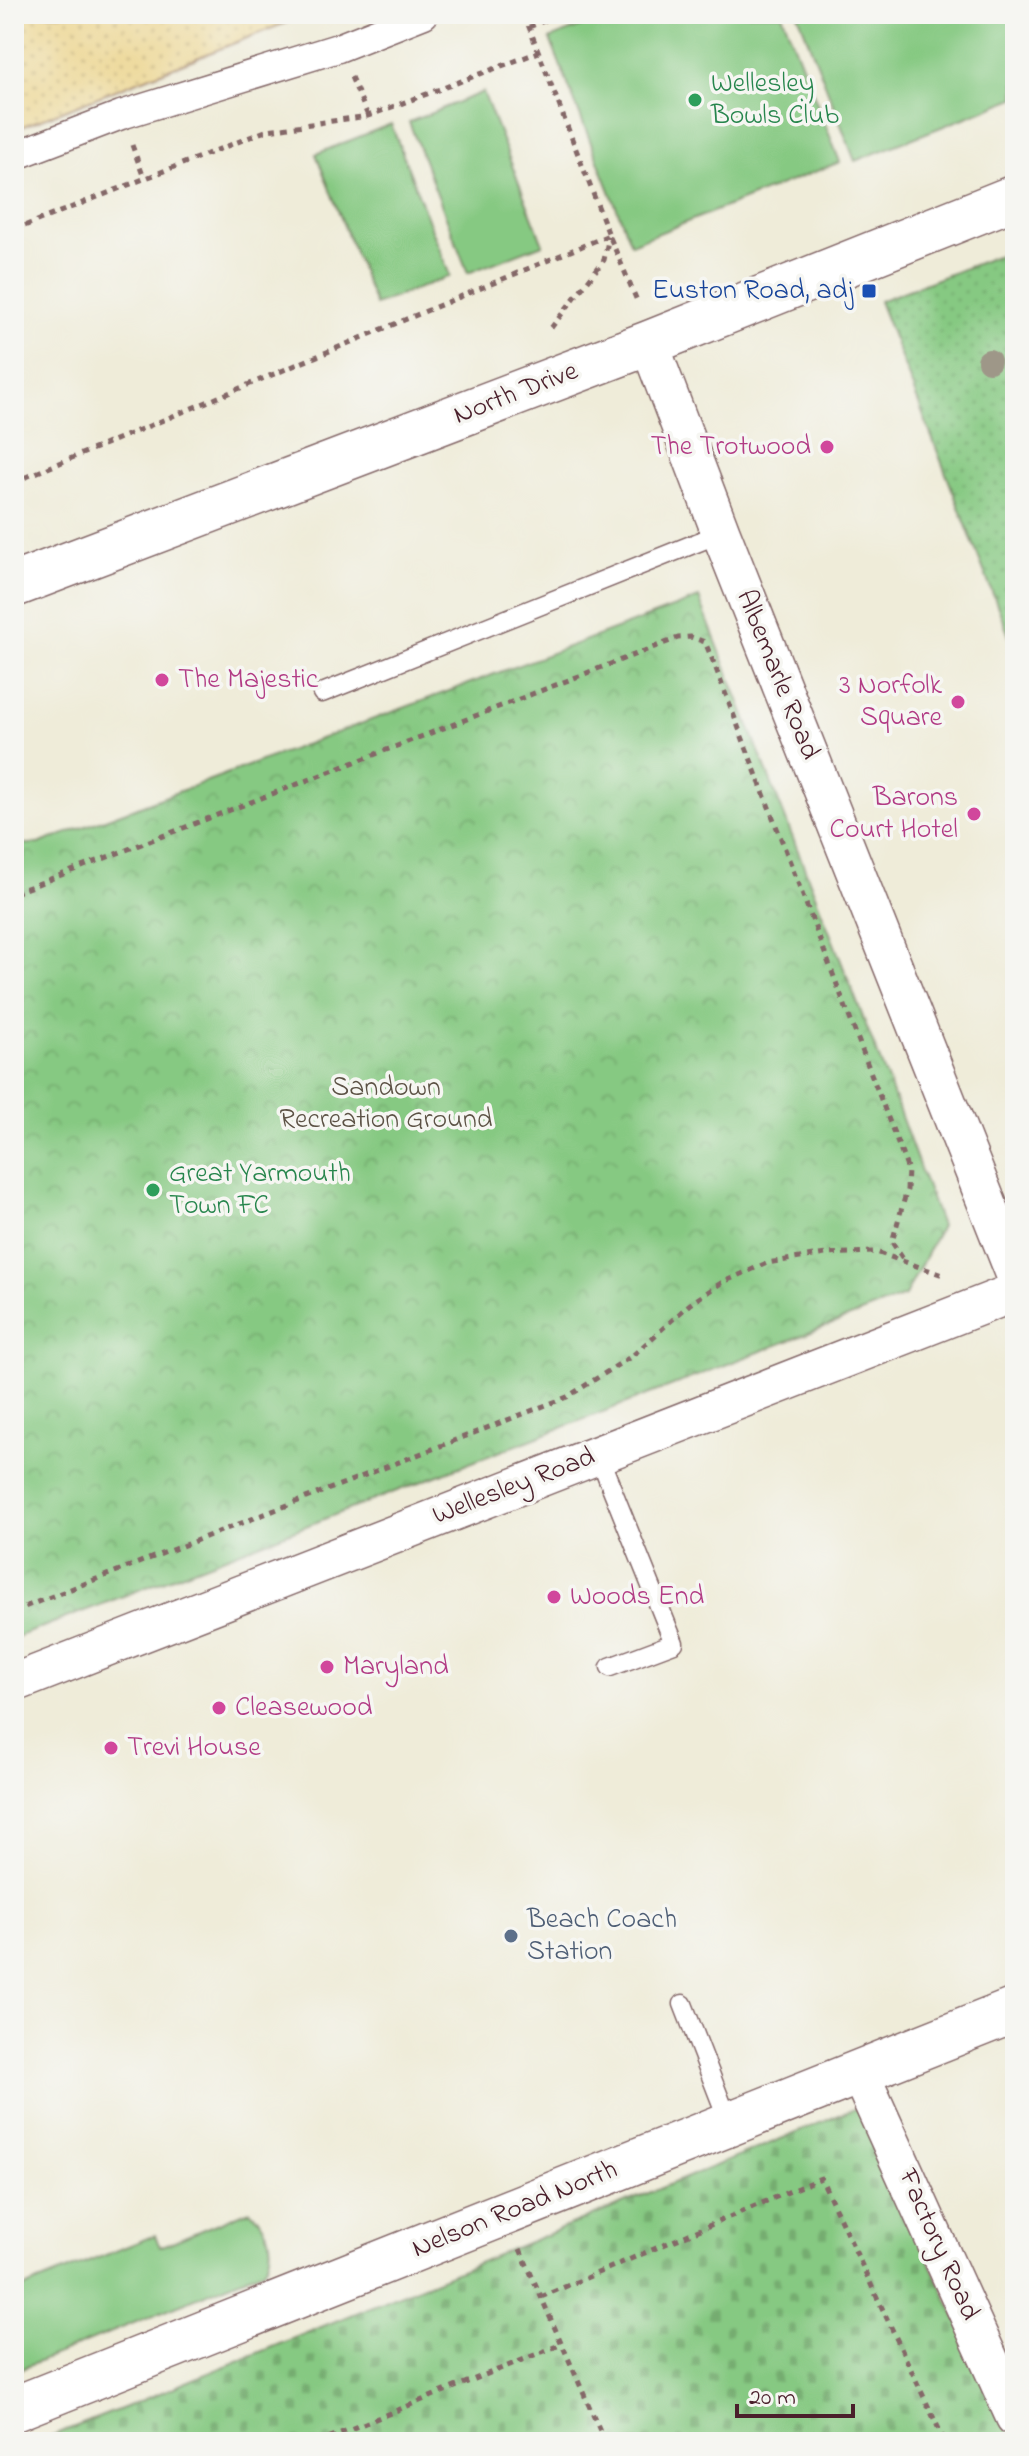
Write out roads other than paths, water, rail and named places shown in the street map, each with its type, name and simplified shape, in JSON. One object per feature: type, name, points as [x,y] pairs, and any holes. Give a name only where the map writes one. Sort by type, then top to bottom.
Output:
[{"type":"street","points":[[14,156],[121,115],[338,48],[424,14]]},
{"type":"street","name":"North Drive","points":[[14,585],[652,341],[1015,197]]},
{"type":"street","name":"Albemarle Road","points":[[652,341],[721,533],[1015,1274]]},
{"type":"street","name":"Wellesley Road","points":[[14,1683],[1015,1292]]},
{"type":"street","name":"Nelson Road North","points":[[14,2409],[860,2074],[1012,2022]]},
{"type":"street","name":"Factory Road","points":[[860,2074],[1015,2417]]},
{"type":"lane","points":[[322,693],[721,533]]},
{"type":"lane","points":[[598,1454],[674,1643],[610,1667]]},
{"type":"lane","points":[[683,2004],[730,2125]]},
{"type":"place","name":"Wellesley Bowls Club","points":[[695,100]]},
{"type":"place","name":"Euston Road, adj","points":[[869,291]]},
{"type":"place","name":"The Trotwood","points":[[827,447]]},
{"type":"place","name":"The Majestic","points":[[162,680]]},
{"type":"place","name":"3 Norfolk Square","points":[[958,702]]},
{"type":"place","name":"Barons Court Hotel","points":[[974,814]]},
{"type":"place","name":"Great Yarmouth Town FC","points":[[153,1190]]},
{"type":"place","name":"Woods End","points":[[554,1597]]},
{"type":"place","name":"Maryland","points":[[327,1667]]},
{"type":"place","name":"Cleasewood","points":[[219,1708]]},
{"type":"place","name":"Trevi House","points":[[111,1748]]},
{"type":"place","name":"Beach Coach Station","points":[[511,1936]]},
{"type":"park label","name":"Sandown Recreation Ground","points":[[386,1104]]}]
